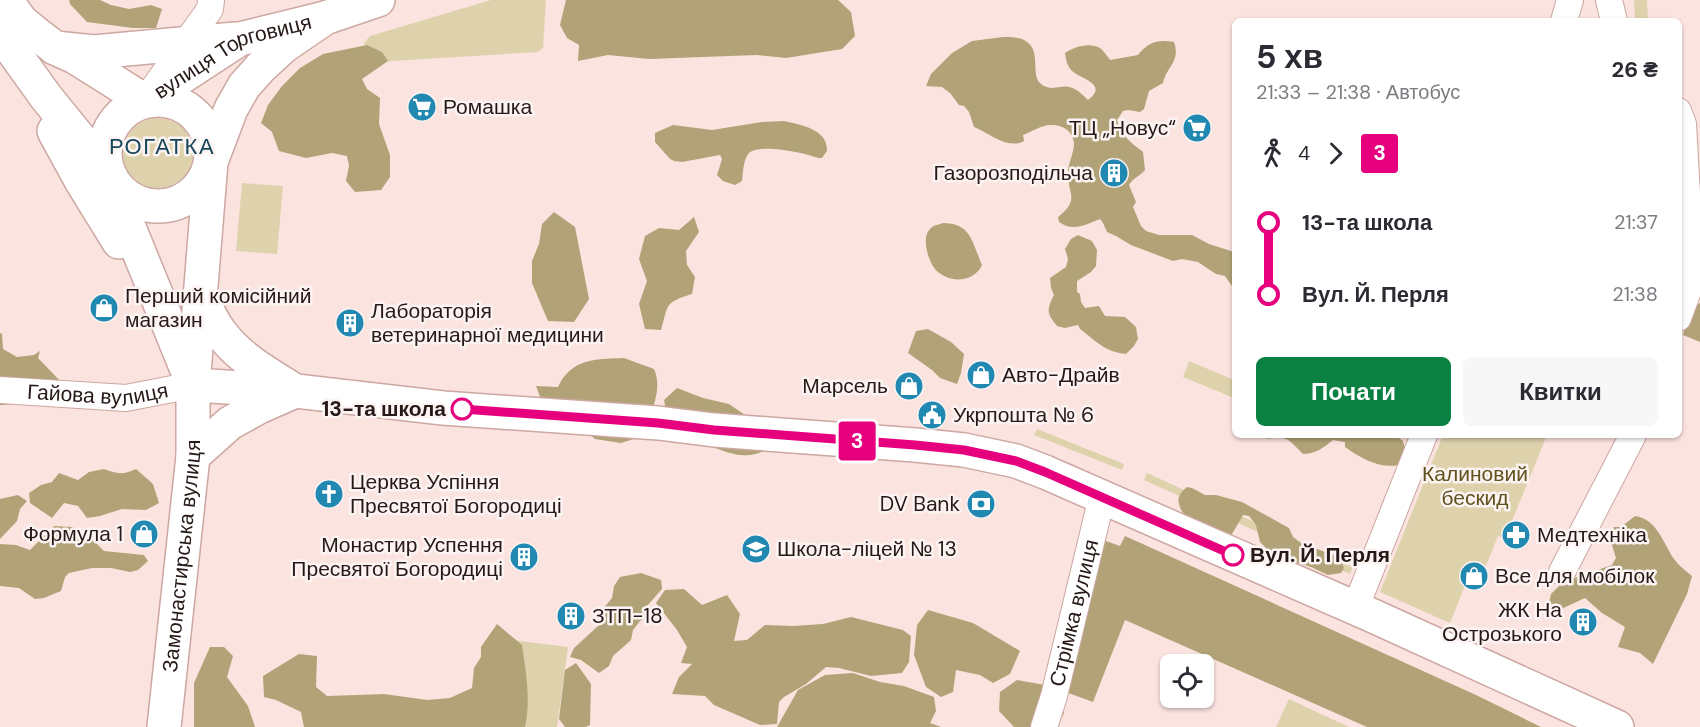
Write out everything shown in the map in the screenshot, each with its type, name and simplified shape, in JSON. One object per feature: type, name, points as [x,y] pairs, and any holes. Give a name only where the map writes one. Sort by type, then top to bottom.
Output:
[{"type":"main road","points":[[6,0],[21,21],[55,48],[75,57],[145,100],[175,103],[196,116],[206,129],[212,154],[206,178],[182,201],[166,206],[150,206],[134,201],[120,191],[107,169],[105,153],[111,129],[121,115],[145,100]]},
{"type":"main road","name":"вулиця Торговиця","points":[[145,100],[240,39],[325,18],[378,0]]},
{"type":"main road","name":"вулиця Торговиця","points":[[211,162],[231,109],[244,86],[284,46],[325,18]]},
{"type":"main road","points":[[3,34],[46,97],[111,177],[193,385],[296,392],[443,408],[904,444],[964,450],[1016,461],[1102,497],[1617,727]]},
{"type":"main road","points":[[3,34],[82,182],[117,239],[158,297]]},
{"type":"main road","points":[[55,48],[94,52],[240,39]]},
{"type":"main road","name":"Замонастирська вулиця","points":[[164,727],[193,456],[193,385],[211,162]]},
{"type":"main road","points":[[200,295],[218,330],[231,346],[260,369],[296,392]]},
{"type":"main road","points":[[193,456],[230,423],[259,407],[296,392]]},
{"type":"street","points":[[1565,18],[1570,0]]},
{"type":"street","points":[[1609,0],[1613,18]]},
{"type":"street","points":[[145,100],[211,5]]},
{"type":"street","points":[[1682,121],[1692,280],[1682,307]]},
{"type":"street","name":"Гайова вулиця","points":[[0,390],[126,398],[193,385]]},
{"type":"street","points":[[1355,609],[1423,438]]},
{"type":"street","points":[[1562,572],[1631,438]]},
{"type":"street","name":"Стрімка вулиця","points":[[1044,727],[1054,696],[1102,497]]},
{"type":"green space","points":[[491,0],[546,0],[543,48],[538,52],[376,62],[368,53],[364,43],[370,36]]},
{"type":"green space","points":[[1634,0],[1647,0],[1648,18],[1635,18]]},
{"type":"green space","points":[[158,118],[171,121],[183,128],[190,140],[193,153],[190,166],[183,178],[171,185],[158,188],[145,185],[133,178],[126,166],[123,153],[126,140],[133,128],[145,121]]},
{"type":"green space","points":[[242,183],[283,186],[277,254],[236,251]]},
{"type":"green space","points":[[1189,361],[1232,379],[1232,397],[1183,377]]},
{"type":"green space","points":[[1037,429],[1124,464],[1122,470],[1034,435]]},
{"type":"green space","name":"Калиновий бескид","points":[[1442,438],[1546,438],[1505,538],[1498,536],[1483,573],[1472,568],[1450,623],[1380,592]]},
{"type":"green space","points":[[1147,473],[1353,567],[1350,574],[1144,480]]},
{"type":"green space","points":[[495,638],[568,647],[557,727],[483,727]]},
{"type":"green space","points":[[1289,699],[1349,727],[1276,727]]},
{"type":"shaded area","points":[[69,0],[100,0],[129,9],[151,5],[162,9],[156,28],[133,28],[87,22]]},
{"type":"shaded area","points":[[566,0],[838,0],[851,12],[855,36],[842,49],[786,58],[757,55],[649,59],[608,55],[578,61],[579,45],[567,38],[560,25]]},
{"type":"shaded area","points":[[1003,37],[1022,39],[1033,49],[1036,74],[1041,84],[1048,88],[1072,88],[1088,100],[1096,90],[1095,86],[1072,71],[1065,53],[1077,47],[1091,45],[1100,48],[1110,60],[1138,55],[1154,42],[1174,42],[1176,55],[1174,60],[1163,83],[1149,91],[1144,109],[1140,112],[1123,111],[1117,120],[1127,138],[1143,152],[1145,170],[1129,185],[1136,202],[1133,207],[1141,226],[1146,231],[1159,235],[1192,235],[1209,244],[1232,251],[1232,286],[1225,276],[1216,274],[1198,262],[1182,259],[1173,261],[1131,245],[1107,232],[1100,219],[1074,227],[1059,222],[1058,217],[1071,201],[1068,171],[1074,143],[1072,135],[1059,126],[1047,125],[1023,135],[1024,141],[1018,143],[998,140],[974,127],[969,112],[942,87],[926,86],[931,74],[952,53],[972,41]]},
{"type":"shaded area","points":[[367,45],[382,52],[388,61],[362,79],[367,89],[380,98],[379,124],[390,155],[390,177],[381,190],[355,192],[346,181],[349,166],[347,156],[332,153],[306,158],[279,151],[272,132],[261,123],[268,105],[282,86],[300,68],[323,54]]},
{"type":"shaded area","points":[[784,121],[805,126],[818,133],[826,144],[827,151],[822,158],[783,150],[755,150],[749,153],[746,159],[742,181],[735,185],[723,181],[717,175],[722,159],[720,155],[682,162],[674,161],[655,142],[655,133],[673,125],[712,130]]},
{"type":"shaded area","points":[[554,212],[575,227],[589,299],[574,322],[548,321],[532,283],[532,261],[539,244],[542,224]]},
{"type":"shaded area","points":[[694,217],[699,232],[686,251],[687,265],[695,277],[692,294],[669,305],[661,330],[645,329],[639,304],[647,281],[639,259],[645,236],[659,228],[679,230]]},
{"type":"shaded area","points":[[943,223],[960,226],[969,235],[982,265],[973,275],[953,279],[940,274],[932,265],[926,243],[927,233],[934,226]]},
{"type":"shaded area","points":[[1078,235],[1092,241],[1097,250],[1096,266],[1077,281],[1077,292],[1080,294],[1081,302],[1085,308],[1099,306],[1105,316],[1125,317],[1136,327],[1138,339],[1126,354],[1112,351],[1101,345],[1078,325],[1065,328],[1057,326],[1050,315],[1049,308],[1054,295],[1050,278],[1066,267],[1068,259],[1065,249],[1071,239]]},
{"type":"shaded area","points":[[1700,303],[1700,342],[1683,335],[1689,311]]},
{"type":"shaded area","points":[[928,329],[951,342],[964,354],[957,384],[940,378],[908,353],[916,331]]},
{"type":"shaded area","points":[[0,333],[3,349],[17,357],[34,355],[40,351],[38,358],[64,385],[20,404],[0,405]]},
{"type":"shaded area","points":[[624,358],[654,369],[657,378],[654,404],[640,437],[621,443],[595,439],[571,419],[542,402],[536,386],[558,387],[570,370],[586,362]]},
{"type":"shaded area","points":[[677,388],[703,398],[729,404],[745,415],[766,416],[782,429],[776,444],[758,453],[744,455],[721,450],[699,440],[668,422],[664,400]]},
{"type":"shaded area","points":[[1284,438],[1399,438],[1403,441],[1405,448],[1398,465],[1391,466],[1370,462],[1345,447],[1345,442],[1333,440],[1323,448],[1303,454]]},
{"type":"shaded area","points":[[104,469],[120,473],[136,469],[153,484],[159,503],[146,510],[122,509],[87,518],[78,506],[64,503],[52,518],[30,503],[29,493],[41,485],[52,482],[59,473],[78,480],[89,472]]},
{"type":"shaded area","points":[[1187,487],[1205,495],[1216,495],[1242,502],[1289,528],[1293,537],[1301,543],[1336,556],[1344,568],[1341,573],[1328,575],[1269,551],[1260,542],[1256,525],[1249,516],[1243,515],[1232,534],[1193,521],[1182,511],[1179,501],[1180,495]]},
{"type":"shaded area","points":[[18,495],[27,501],[20,509],[17,521],[0,539],[0,499]]},
{"type":"shaded area","points":[[1635,516],[1643,518],[1654,527],[1674,559],[1692,576],[1687,594],[1653,664],[1640,653],[1618,647],[1625,627],[1602,613],[1585,598],[1546,616],[1551,594],[1563,582],[1612,565],[1616,558],[1610,539],[1614,527],[1621,527]]},
{"type":"shaded area","points":[[54,526],[72,527],[90,537],[104,551],[144,555],[148,561],[138,570],[130,572],[111,568],[92,568],[69,573],[65,577],[61,591],[44,598],[35,599],[19,588],[0,586],[0,544],[16,545],[30,550]]},
{"type":"shaded area","points":[[1125,536],[1476,695],[1541,727],[1367,727],[1214,659],[1214,654],[1202,654],[1125,620],[1093,702],[1063,691],[1103,540],[1120,546]]},
{"type":"shaded area","points":[[641,573],[661,580],[662,589],[647,606],[650,616],[640,621],[633,630],[631,640],[613,656],[609,666],[599,673],[581,660],[570,657],[574,648],[598,626],[598,615],[612,598],[614,586],[620,577]]},
{"type":"shaded area","points":[[684,589],[702,605],[727,595],[740,614],[734,641],[747,640],[765,625],[823,624],[851,617],[903,630],[911,636],[909,662],[902,673],[871,676],[826,667],[779,702],[777,724],[760,725],[714,705],[705,696],[672,694],[679,677],[692,664],[681,663],[687,647],[656,603],[665,590]]},
{"type":"shaded area","points":[[928,610],[973,623],[1020,651],[1010,674],[993,683],[980,675],[956,670],[953,692],[941,697],[926,687],[914,655],[917,625]]},
{"type":"shaded area","points":[[497,624],[522,645],[528,696],[525,727],[304,727],[301,712],[264,697],[263,676],[299,654],[317,656],[316,687],[327,696],[384,694],[427,700],[450,698],[472,688],[474,668],[481,657],[481,647]]},
{"type":"shaded area","points":[[210,647],[224,647],[233,656],[227,677],[248,706],[255,727],[194,727],[194,683]]},
{"type":"shaded area","points":[[576,663],[591,684],[590,725],[565,727],[559,719],[565,670]]},
{"type":"shaded area","points":[[853,673],[880,682],[904,686],[934,697],[936,711],[930,723],[941,727],[777,727],[798,690],[825,675]]},
{"type":"shaded area","points":[[1017,680],[1045,685],[1061,699],[1064,713],[1057,727],[1014,727],[999,711],[1000,692]]},
{"type":"bus line","name":"3","points":[[462,409],[658,423],[714,430],[964,450],[1016,461],[1045,472],[1233,555]]},
{"type":"place","name":"Ромашка","points":[[422,107]]},
{"type":"place","name":"ТЦ „Новус“","points":[[1197,128]]},
{"type":"place","name":"Газорозподільча","points":[[1114,173]]},
{"type":"place","name":"Перший комісійний магазин","points":[[104,308]]},
{"type":"place","name":"Лабораторія ветеринарної медицини","points":[[350,323]]},
{"type":"place","name":"Авто-Драйв","points":[[981,375]]},
{"type":"place","name":"Марсель","points":[[909,386]]},
{"type":"place","name":"13-та школа","points":[[462,409]]},
{"type":"place","name":"Укрпошта № 6","points":[[932,415]]},
{"type":"place","name":"Церква Успіння Пресвятої Богородиці","points":[[329,494]]},
{"type":"place","name":"DV Bank","points":[[981,504]]},
{"type":"place","name":"Формула 1","points":[[144,534]]},
{"type":"place","name":"Медтехніка","points":[[1516,535]]},
{"type":"place","name":"Школа-ліцей № 13","points":[[756,549]]},
{"type":"place","name":"Вул. Й. Перля","points":[[1233,555]]},
{"type":"place","name":"Монастир Успення Пресвятої Богородиці","points":[[524,557]]},
{"type":"place","name":"Все для мобілок","points":[[1474,576]]},
{"type":"place","name":"ЗТП-18","points":[[571,616]]},
{"type":"place","name":"ЖК На Острозького","points":[[1583,622]]},
{"type":"district","name":"РОГАТКА","points":[[162,146]]}]
